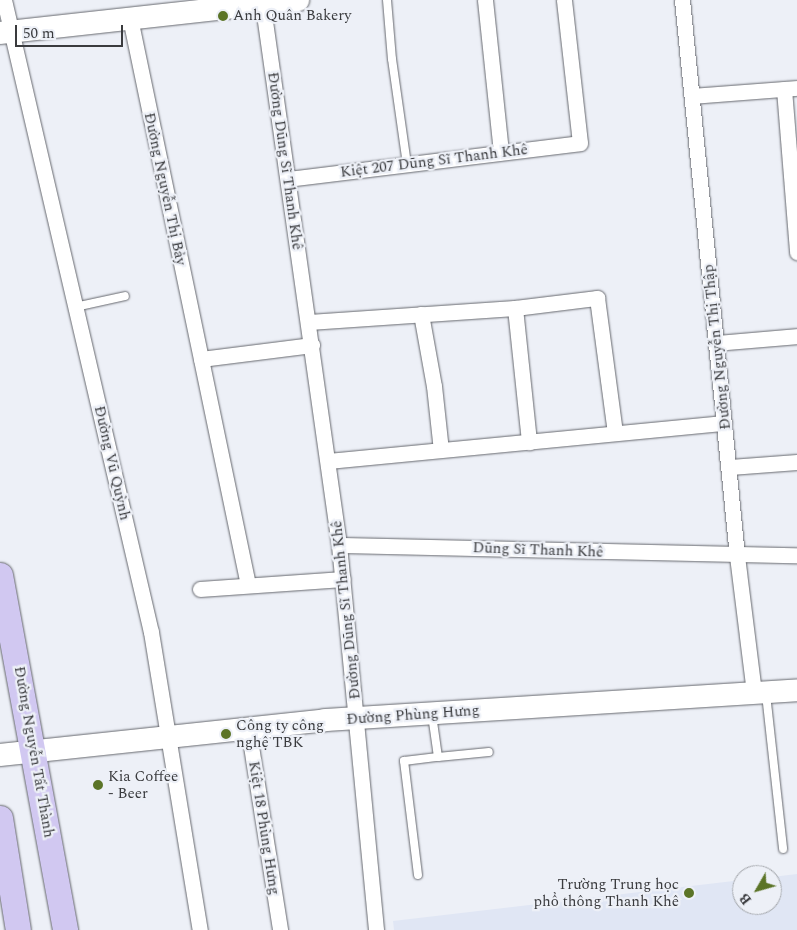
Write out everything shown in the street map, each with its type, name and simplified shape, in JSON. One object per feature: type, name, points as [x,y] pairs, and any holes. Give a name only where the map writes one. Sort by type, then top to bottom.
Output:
[{"type":"main road","name":"Đường Nguyễn Tất Thành","points":[[0,575],[34,751],[65,930]]},
{"type":"main road","points":[[0,818],[18,930]]},
{"type":"street","name":"Đường Vũ Quỳnh","points":[[4,0],[5,32],[76,306],[151,632],[170,734],[200,930]]},
{"type":"street","points":[[5,32],[263,2],[298,0]]},
{"type":"street","points":[[485,0],[501,152]]},
{"type":"street","name":"Kiệt 207 Dũng Sĩ Thanh Khê","points":[[288,179],[580,142],[564,0]]},
{"type":"street","name":"Đường Nguyễn Thị Thập","points":[[682,0],[730,467],[737,556],[760,692]]},
{"type":"street","name":"Đường Dũng Sĩ Thanh Khê","points":[[263,2],[339,545],[376,930]]},
{"type":"street","name":"Đường Nguyễn Thị Bảy","points":[[130,18],[248,585]]},
{"type":"street","points":[[692,96],[790,88],[797,252]]},
{"type":"street","points":[[309,322],[514,308],[597,298],[615,434]]},
{"type":"street","points":[[514,308],[529,442]]},
{"type":"street","points":[[421,314],[434,386],[441,450]]},
{"type":"street","points":[[716,343],[797,336]]},
{"type":"street","points":[[201,359],[312,345]]},
{"type":"street","points":[[328,461],[724,423]]},
{"type":"street","points":[[730,467],[797,462]]},
{"type":"street","name":"Dũng Sĩ Thanh Khê","points":[[339,545],[737,556],[797,555]]},
{"type":"street","points":[[200,588],[343,579]]},
{"type":"street","name":"Đường Phùng Hưng","points":[[0,755],[170,734],[357,718],[797,690]]},
{"type":"street","name":"Kiệt 18 Phùng Hưng","points":[[248,727],[280,930]]},
{"type":"lane","points":[[387,0],[392,59],[407,164]]},
{"type":"lane","points":[[76,306],[126,296]]},
{"type":"lane","points":[[760,692],[783,849]]},
{"type":"lane","points":[[432,713],[438,757]]},
{"type":"lane","points":[[418,875],[404,761],[489,752]]},
{"type":"shaded area","name":"Trường Trung học phổ thông Thanh Khê","points":[[797,874],[797,930],[394,930],[393,921],[732,881],[732,915],[782,915],[782,876]]},
{"type":"place","name":"Anh Quân Bakery","points":[[223,16]]},
{"type":"place","name":"Công ty công nghệ TBK","points":[[226,734]]},
{"type":"place","name":"Kia Coffee - Beer","points":[[98,785]]},
{"type":"place","name":"Trường Trung học phổ thông Thanh Khê","points":[[689,893]]}]
